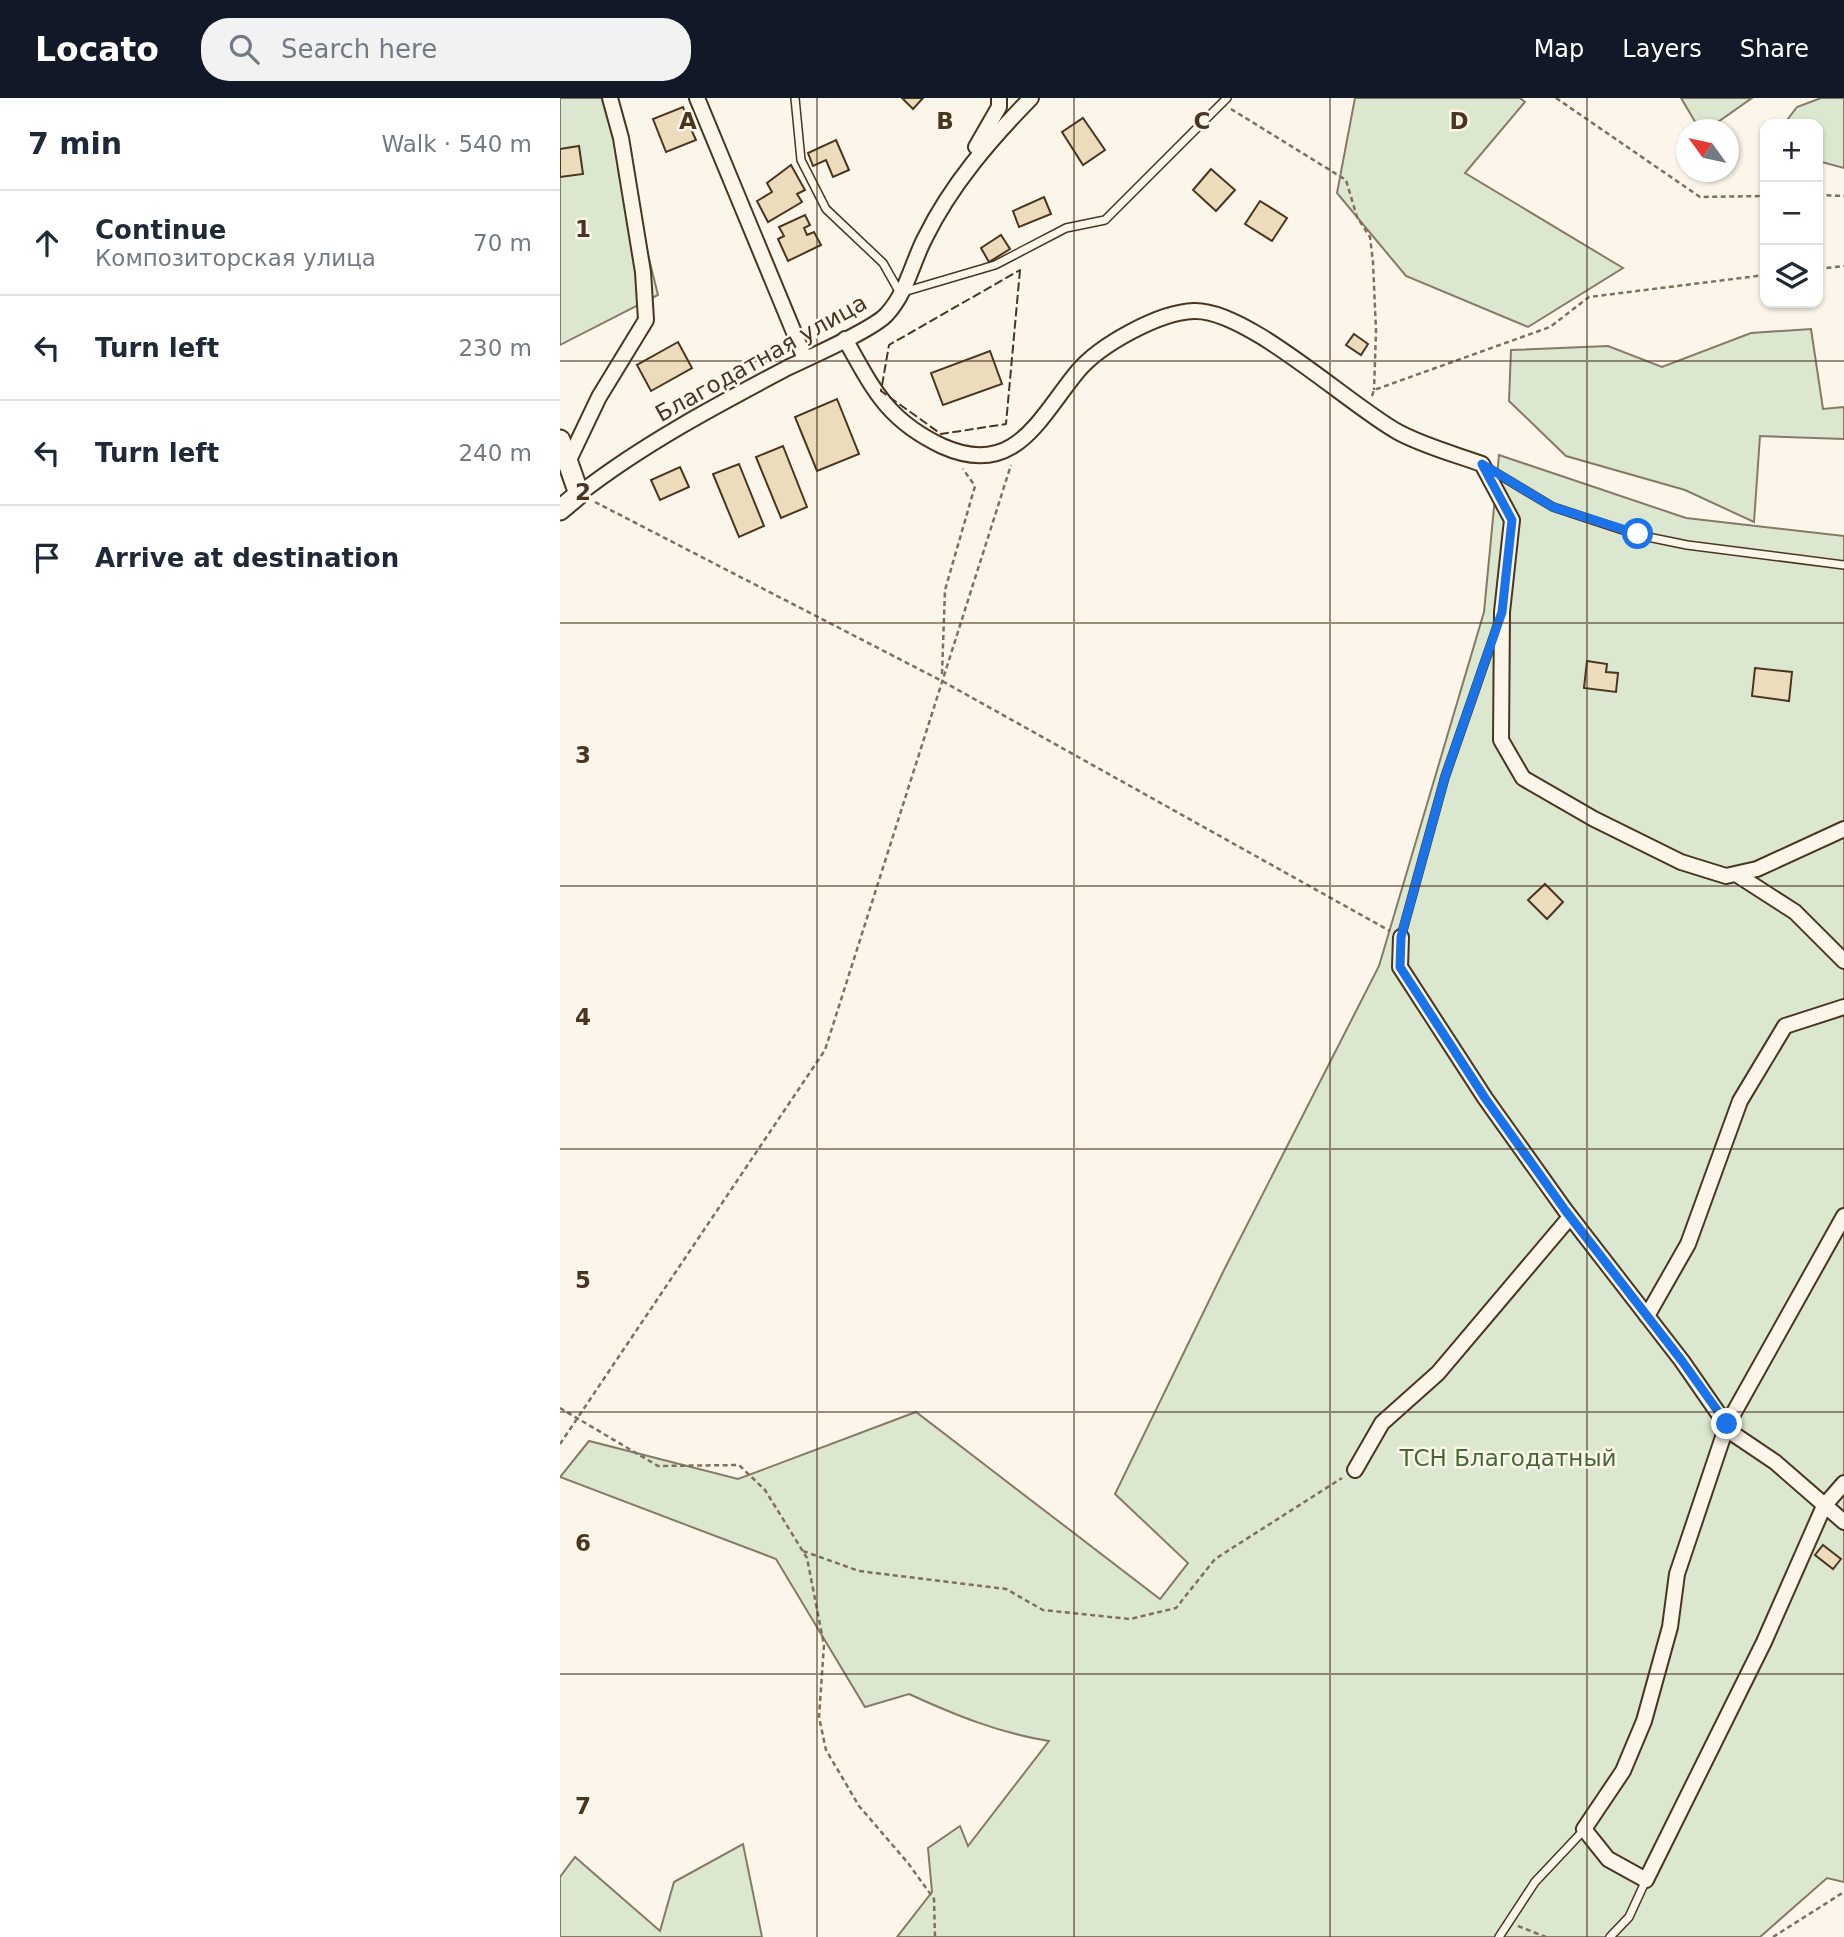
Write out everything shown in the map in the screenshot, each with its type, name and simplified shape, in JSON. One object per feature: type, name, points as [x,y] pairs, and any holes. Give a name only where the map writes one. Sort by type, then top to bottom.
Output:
[{"type":"street","points":[[568,462],[599,397],[646,320],[643,272],[623,151],[610,98]]},
{"type":"street","points":[[697,98],[805,359]]},
{"type":"street","points":[[946,200],[999,107],[999,98]]},
{"type":"street","name":"Благодатная улица","points":[[579,494],[611,469],[718,405],[887,315],[912,274],[923,240],[946,200],[988,142],[1031,98]]},
{"type":"street","points":[[845,339],[884,403],[914,433],[970,456],[996,456],[1035,429],[1080,370],[1102,349],[1149,325],[1194,311],[1219,315],[1267,342],[1396,431],[1482,464],[1512,520],[1502,612],[1500,740],[1523,778],[1594,819],[1681,862],[1726,876],[1757,869],[1844,829]]},
{"type":"street","points":[[560,440],[579,494],[560,510]]},
{"type":"street","points":[[1736,874],[1795,912],[1844,961]]},
{"type":"street","points":[[1401,937],[1400,967],[1485,1098],[1570,1217],[1647,1316],[1732,1433],[1775,1462],[1844,1522]]},
{"type":"street","points":[[1647,1316],[1688,1244],[1740,1101],[1785,1026],[1844,1007]]},
{"type":"street","points":[[1844,1216],[1727,1424],[1677,1574],[1670,1627],[1644,1721],[1623,1771],[1584,1829],[1608,1860],[1646,1880],[1764,1642],[1824,1506],[1844,1483]]},
{"type":"street","points":[[1355,1469],[1382,1423],[1438,1373],[1570,1217]]},
{"type":"lane","points":[[795,98],[801,160],[826,209],[883,263],[900,293],[995,265],[1066,228],[1105,220],[1225,101]]},
{"type":"lane","points":[[1482,464],[1553,507],[1638,534],[1687,545],[1844,565]]},
{"type":"lane","points":[[1401,937],[1445,777],[1502,612]]},
{"type":"lane","points":[[1499,1937],[1535,1882],[1584,1829]]},
{"type":"lane","points":[[1610,1937],[1629,1917],[1646,1880]]},
{"type":"path","points":[[1556,98],[1700,197],[1760,196]]},
{"type":"path","points":[[1225,101],[1346,180],[1357,217],[1370,237],[1376,331],[1374,390],[1366,410]]},
{"type":"path","points":[[1823,195],[1844,197]]},
{"type":"path","points":[[1823,268],[1844,266]]},
{"type":"path","points":[[1374,390],[1550,327],[1589,297],[1760,276]]},
{"type":"path","points":[[560,1444],[825,1050],[1018,441]]},
{"type":"path","points":[[942,681],[945,590],[975,486],[949,449]]},
{"type":"path","points":[[579,494],[942,681],[1401,937]]},
{"type":"path","points":[[560,1408],[657,1466],[739,1465],[765,1490],[803,1551],[824,1645],[819,1717],[826,1750],[859,1806],[908,1863],[934,1899],[935,1937]]},
{"type":"path","points":[[803,1551],[859,1571],[1006,1590],[1044,1610],[1130,1619],[1176,1608],[1215,1559],[1355,1469]]},
{"type":"path","points":[[1773,1937],[1844,1892]]},
{"type":"path","points":[[1508,1923],[1546,1937]]},
{"type":"green space","points":[[560,98],[609,98],[658,295],[560,345]]},
{"type":"green space","points":[[1355,98],[1520,98],[1525,102],[1465,173],[1623,268],[1528,327],[1406,276],[1337,193]]},
{"type":"green space","points":[[1681,98],[1752,98],[1722,119],[1693,119]]},
{"type":"green space","points":[[1821,98],[1844,98],[1844,168],[1823,162],[1823,119],[1788,119],[1797,107]]},
{"type":"green space","points":[[1811,329],[1823,409],[1844,407],[1844,439],[1760,436],[1754,522],[1685,490],[1566,456],[1509,401],[1511,350],[1608,346],[1662,367],[1751,333]]},
{"type":"green space","name":"ТСН Благодатный","points":[[1499,455],[1686,518],[1844,536],[1844,1882],[1827,1878],[1760,1937],[897,1937],[932,1892],[928,1848],[960,1826],[968,1846],[1049,1741],[978,1722],[909,1694],[865,1707],[776,1559],[560,1477],[589,1441],[738,1479],[916,1412],[1160,1599],[1188,1563],[1115,1494],[1224,1270],[1379,966],[1484,612]]},
{"type":"green space","points":[[743,1844],[762,1937],[560,1937],[560,1877],[575,1857],[660,1931],[674,1882]]},
{"type":"building","points":[[902,98],[923,98],[913,109]]},
{"type":"building","points":[[683,107],[687,117],[691,115],[696,127],[691,129],[696,140],[666,152],[653,119]]},
{"type":"building","points":[[1083,118],[1105,150],[1083,165],[1062,132]]},
{"type":"building","points":[[836,140],[849,170],[833,177],[826,160],[813,166],[808,153]]},
{"type":"building","points":[[579,146],[583,174],[560,177],[560,149]]},
{"type":"building","points":[[791,165],[805,190],[797,194],[802,202],[768,222],[757,201],[772,192],[767,183]]},
{"type":"building","points":[[1211,169],[1235,190],[1216,211],[1193,190]]},
{"type":"building","points":[[1044,197],[1051,214],[1019,227],[1013,211]]},
{"type":"building","points":[[1260,201],[1287,218],[1272,241],[1245,224]]},
{"type":"building","points":[[805,215],[810,225],[804,228],[807,235],[814,232],[821,245],[788,261],[778,239],[784,236],[779,227]]},
{"type":"building","points":[[1001,235],[1010,249],[989,262],[981,248]]},
{"type":"building","points":[[1354,334],[1368,344],[1361,355],[1346,345]]},
{"type":"building","points":[[678,342],[692,368],[651,391],[637,365]]},
{"type":"building","points":[[990,351],[1002,384],[943,405],[931,373]]},
{"type":"building","points":[[837,399],[859,454],[817,471],[795,417]]},
{"type":"building","points":[[783,446],[807,507],[781,518],[756,457]]},
{"type":"building","points":[[739,464],[764,526],[739,537],[713,474]]},
{"type":"building","points":[[680,467],[689,487],[660,500],[651,480]]},
{"type":"building","points":[[1587,661],[1607,664],[1606,672],[1618,673],[1616,692],[1584,688]]},
{"type":"building","points":[[1755,668],[1792,672],[1789,701],[1752,696]]},
{"type":"building","points":[[1545,884],[1563,902],[1547,919],[1528,900]]},
{"type":"building","points":[[1823,1545],[1841,1559],[1833,1569],[1815,1555]]},
{"type":"fence","points":[[1020,270],[1006,424],[941,434],[881,391],[889,345],[1020,270]]},
{"type":"route","points":[[1638,534],[1553,507],[1482,464],[1512,520],[1502,612],[1445,777],[1401,937],[1400,967],[1485,1098],[1565,1210],[1682,1361],[1727,1424]]}]
